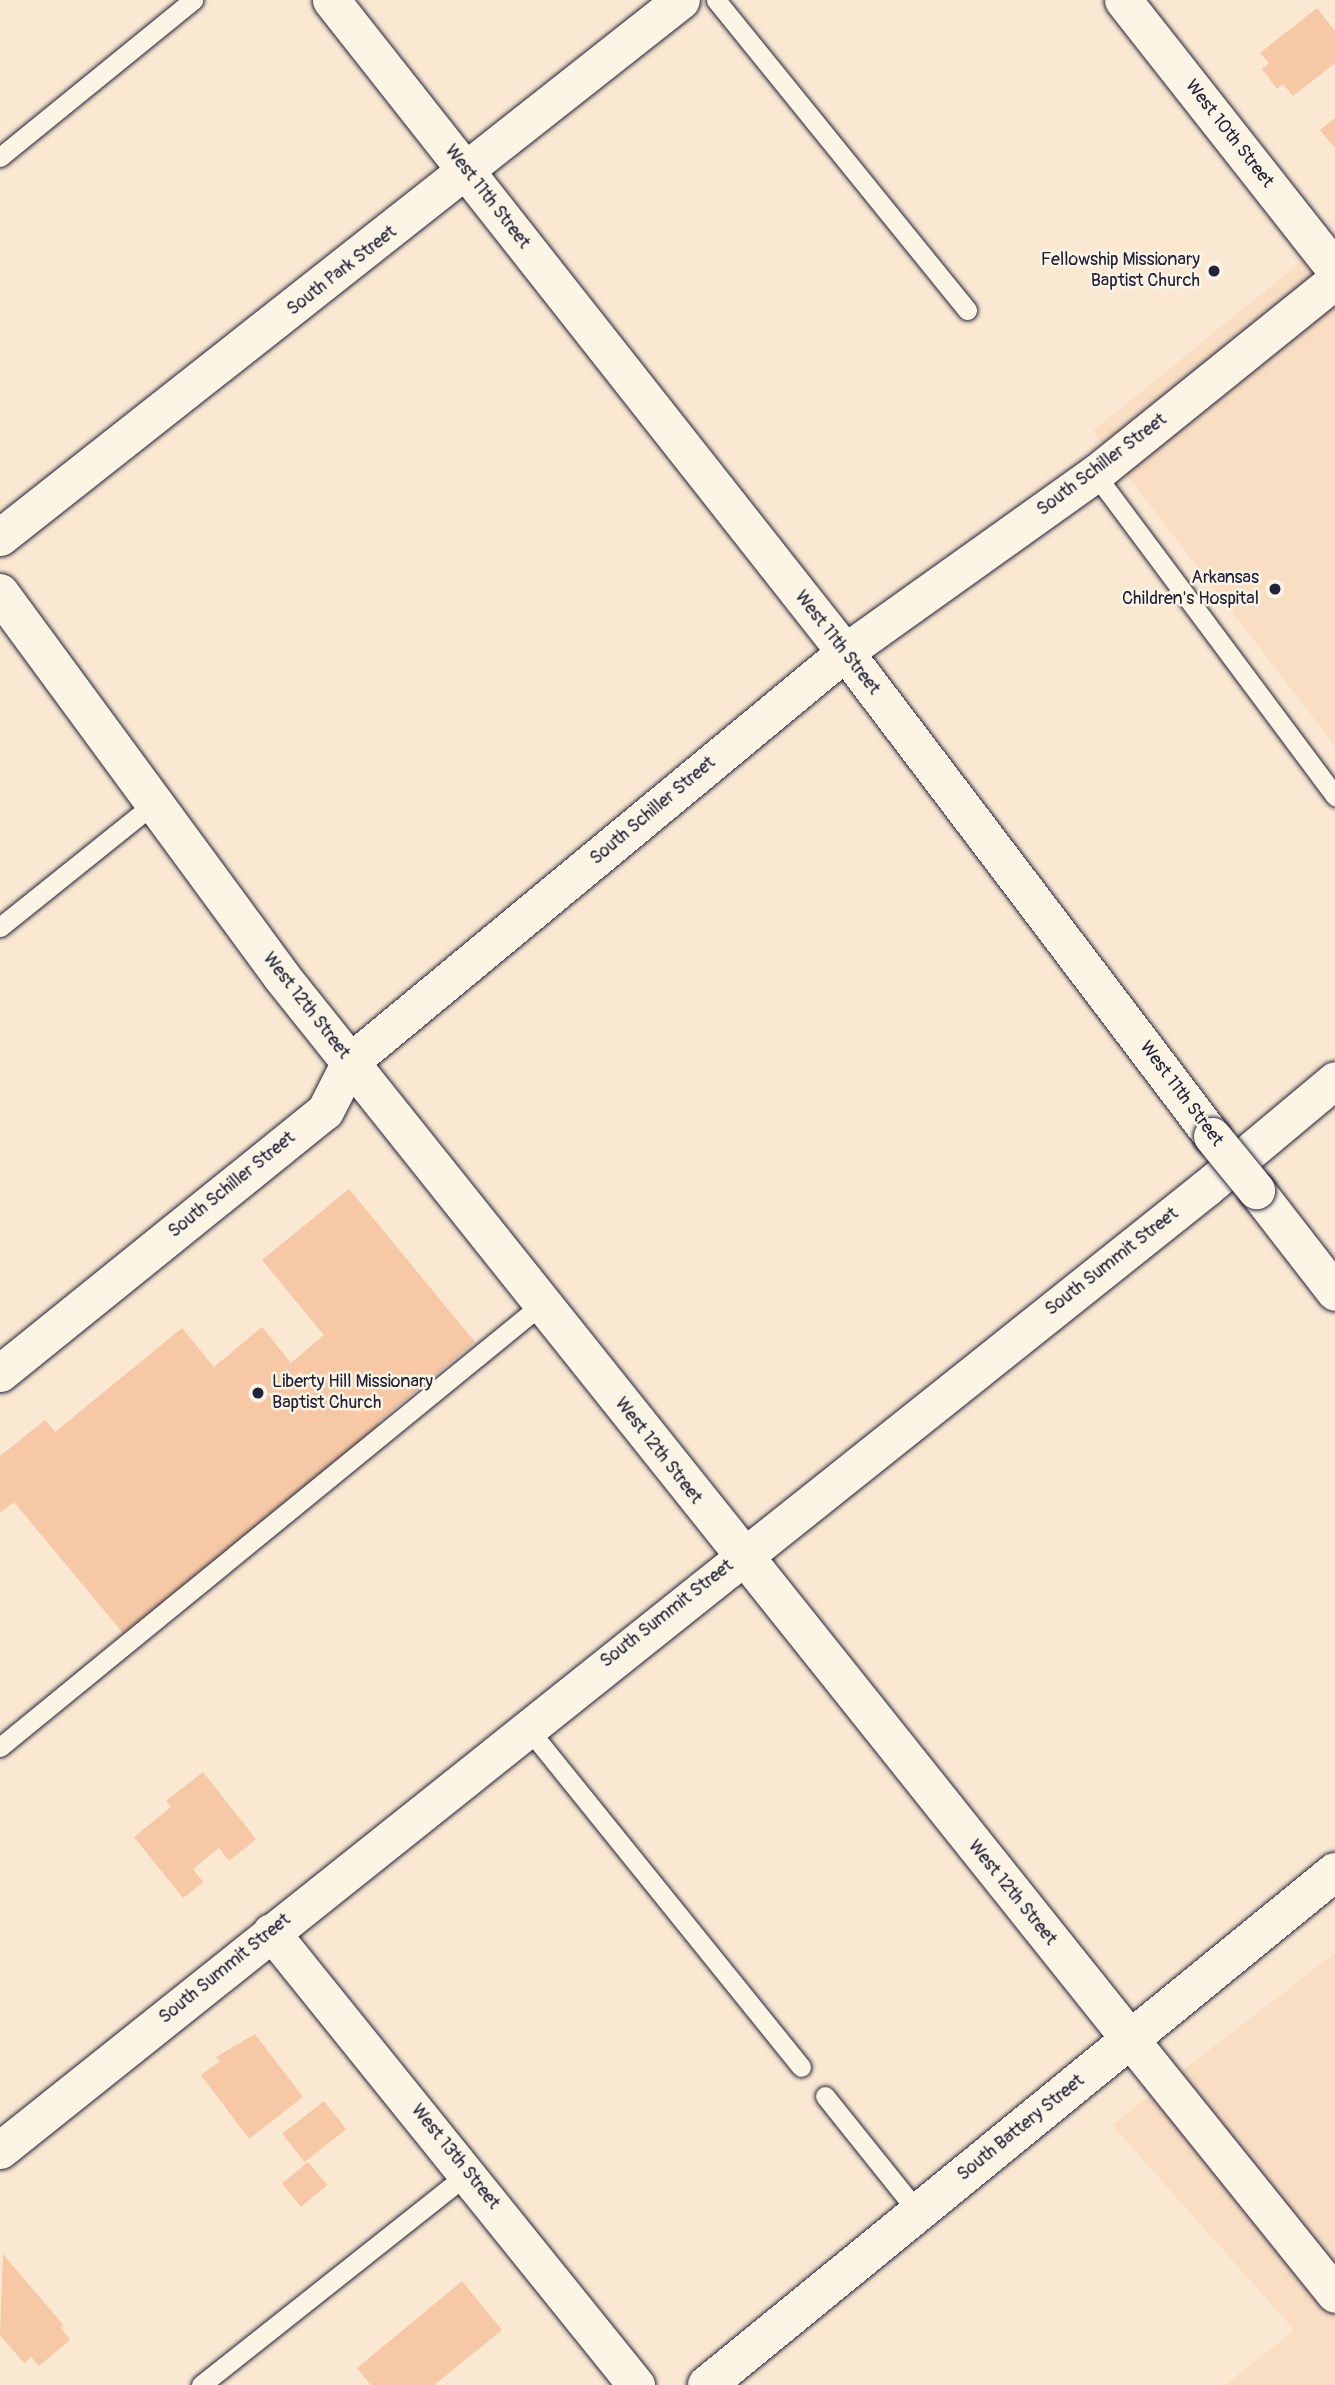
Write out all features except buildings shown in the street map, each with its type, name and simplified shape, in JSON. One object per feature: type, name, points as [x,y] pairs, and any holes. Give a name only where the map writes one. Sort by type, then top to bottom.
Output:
[{"type":"street","name":"West 11th Street","points":[[331,0],[845,652],[1212,1136],[1335,1292]]},
{"type":"street","name":"South Park Street","points":[[0,537],[467,172],[681,0]]},
{"type":"street","name":"West 10th Street","points":[[1123,0],[1335,269]]},
{"type":"street","name":"South Schiller Street","points":[[0,1373],[324,1111],[350,1062],[845,652],[1095,474],[1335,280]]},
{"type":"street","name":"West 12th Street","points":[[0,593],[350,1062],[741,1556],[1335,2294]]},
{"type":"street","name":"South Summit Street","points":[[0,2150],[526,1726],[1195,1196],[1335,1080]]},
{"type":"street","name":"South Battery Street","points":[[707,2385],[1335,1872]]},
{"type":"street","name":"West 13th Street","points":[[271,1931],[636,2385]]},
{"type":"lane","points":[[0,157],[193,0]]},
{"type":"lane","points":[[716,0],[967,310]]},
{"type":"lane","points":[[1095,474],[1335,796]]},
{"type":"lane","points":[[0,927],[155,803]]},
{"type":"lane","points":[[0,1747],[542,1304]]},
{"type":"lane","points":[[526,1726],[801,2067]]},
{"type":"lane","points":[[825,2096],[918,2212]]},
{"type":"lane","points":[[201,2385],[468,2173]]},
{"type":"shaded area","name":"Arkansas Children's Hospital","points":[[1335,234],[1335,746],[1093,431]]},
{"type":"shaded area","points":[[1335,1953],[1335,2385],[1225,2385],[1294,2330],[1112,2125]]},
{"type":"place","name":"Fellowship Missionary Baptist Church","points":[[1214,271]]},
{"type":"place","name":"Arkansas Children's Hospital","points":[[1275,589]]},
{"type":"place","name":"Liberty Hill Missionary Baptist Church","points":[[258,1393]]}]
